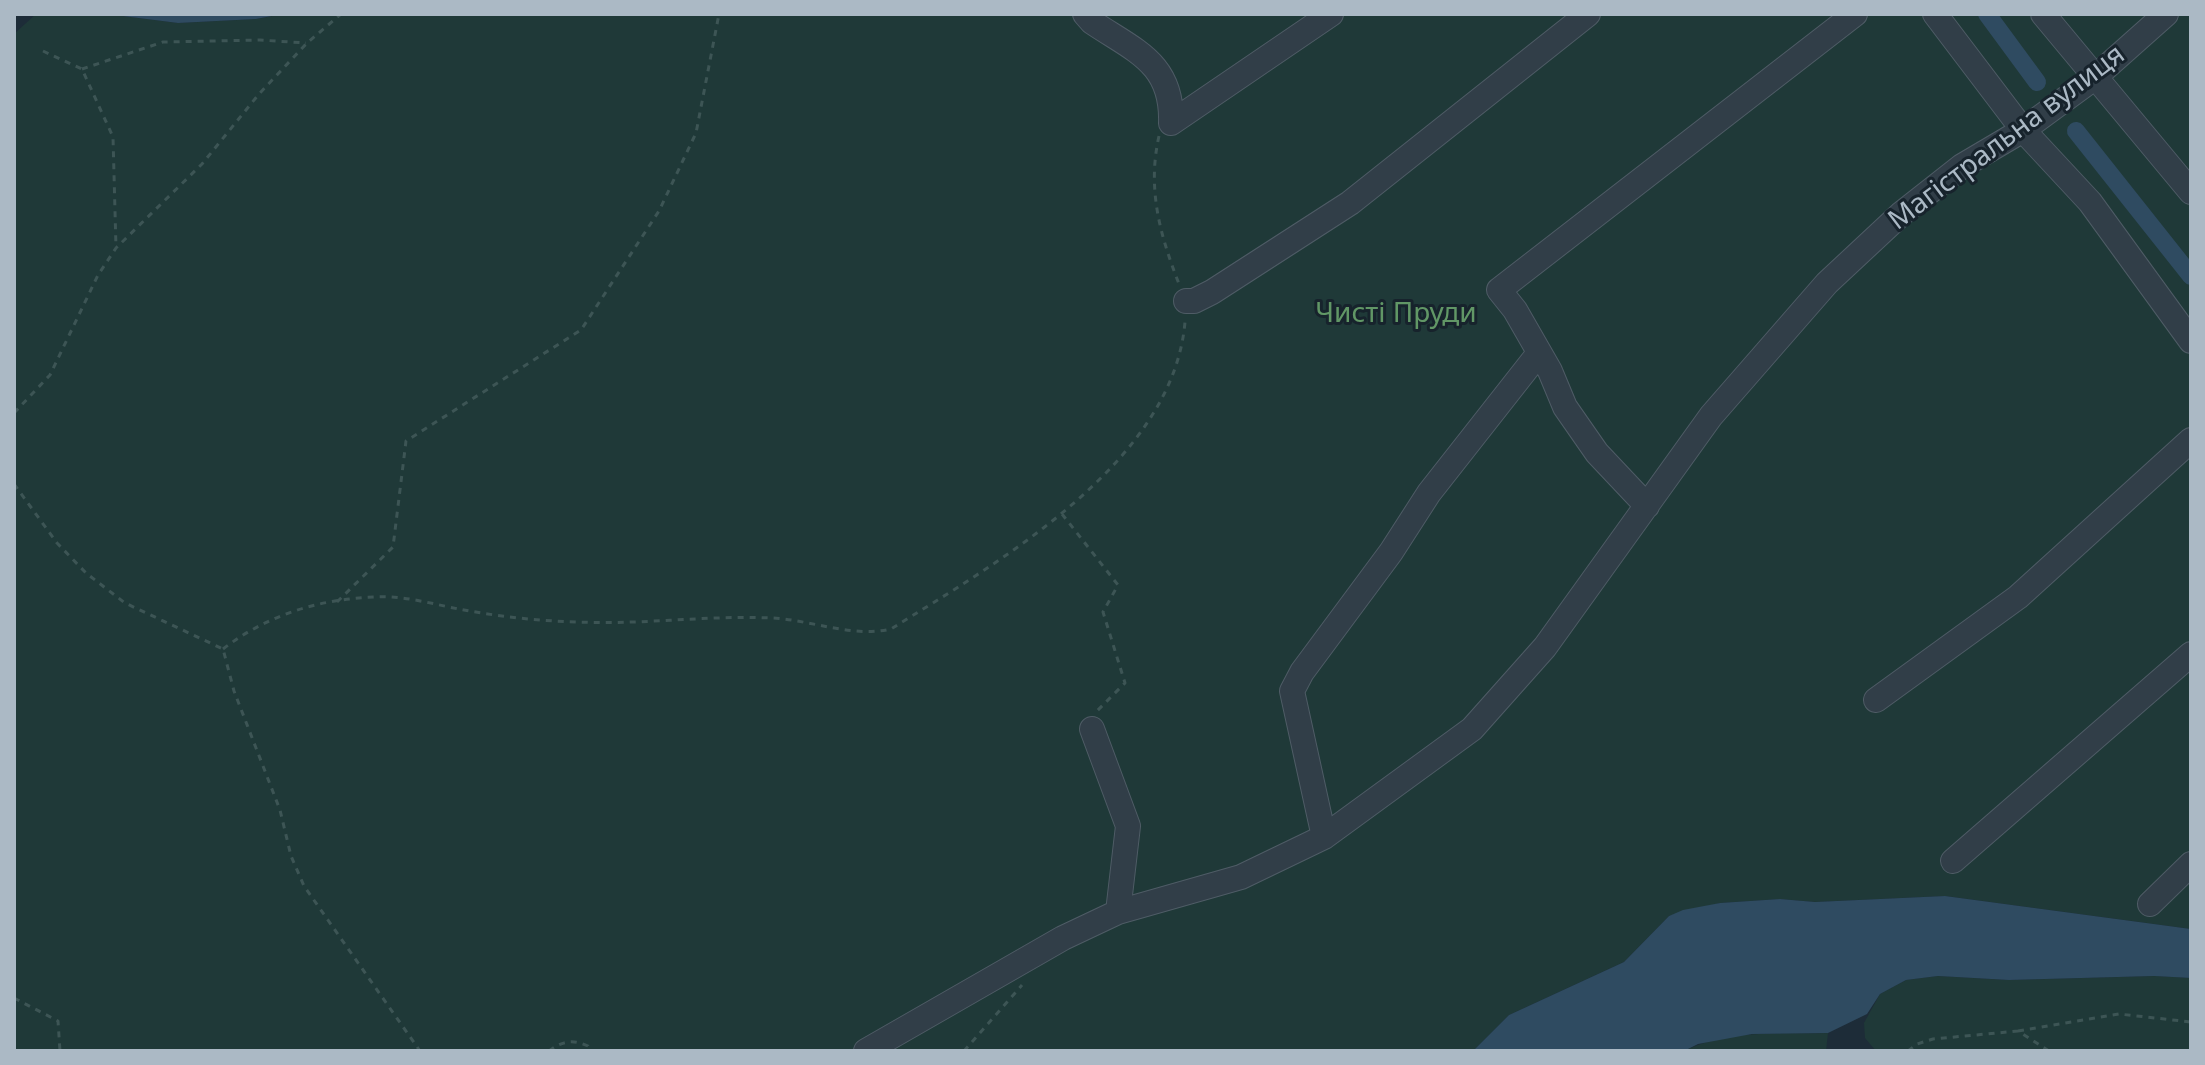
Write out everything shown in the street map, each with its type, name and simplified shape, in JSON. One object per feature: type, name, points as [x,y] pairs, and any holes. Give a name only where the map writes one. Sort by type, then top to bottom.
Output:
[{"type":"street","points":[[1085,14],[1092,22],[1152,61],[1163,79],[1172,105],[1171,123]]},
{"type":"street","points":[[1171,123],[1331,14]]},
{"type":"street","points":[[1186,301],[1194,301],[1212,292],[1350,203],[1588,14]]},
{"type":"street","points":[[1647,506],[1597,453],[1565,407],[1550,371],[1515,310],[1499,290],[1855,14]]},
{"type":"street","points":[[1935,14],[2023,130],[2090,202],[2191,341]]},
{"type":"street","points":[[2043,14],[2191,192]]},
{"type":"street","name":"Магістральна вулиця","points":[[866,1051],[1050,945],[1118,912],[1241,877],[1324,837],[1472,729],[1545,647],[1711,416],[1827,283],[1901,214],[1962,166],[2023,130],[2094,78],[2166,14]]},
{"type":"street","points":[[1324,837],[1292,691],[1302,672],[1391,552],[1429,493],[1539,353]]},
{"type":"street","points":[[1876,700],[2018,597],[2191,440]]},
{"type":"street","points":[[1953,861],[2191,654]]},
{"type":"street","points":[[1092,729],[1128,826],[1118,912]]},
{"type":"street","points":[[2150,904],[2191,864]]},
{"type":"path","points":[[14,413],[50,375],[98,275],[116,248],[202,164],[259,94],[307,43],[341,14]]},
{"type":"path","points":[[337,602],[393,547],[406,441],[581,330],[659,211],[696,133],[719,14]]},
{"type":"path","points":[[82,69],[163,42],[260,40],[307,43]]},
{"type":"path","points":[[43,51],[82,69],[113,137],[116,248]]},
{"type":"path","points":[[223,649],[245,632],[285,612],[377,596],[502,617],[577,622],[639,624],[747,617],[799,620],[871,634],[891,629],[1011,554],[1062,514],[1131,446],[1152,418],[1169,382],[1183,336],[1186,301],[1157,222],[1153,190],[1153,158],[1159,134],[1171,123]]},
{"type":"path","points":[[14,484],[57,543],[86,573],[125,603],[223,649]]},
{"type":"path","points":[[1062,514],[1118,585],[1103,612],[1125,683],[1093,714],[1092,729]]},
{"type":"path","points":[[223,649],[234,691],[280,810],[291,856],[304,886],[420,1051]]},
{"type":"path","points":[[964,1051],[1023,984]]},
{"type":"path","points":[[14,998],[58,1021],[60,1051]]},
{"type":"path","points":[[1908,1051],[1917,1044],[1933,1039],[2018,1031],[2119,1014],[2191,1022]]},
{"type":"path","points":[[2018,1031],[2049,1051]]},
{"type":"path","points":[[549,1051],[556,1045],[575,1040],[588,1046],[590,1051]]},
{"type":"green space","name":"Чисті Пруди","points":[[36,14],[107,14],[178,23],[256,19],[283,14],[2191,14],[2191,929],[1945,896],[1720,903],[1669,916],[1624,962],[1509,1015],[1473,1051],[14,1051],[14,34]]},
{"type":"green space","points":[[1938,976],[2009,980],[2191,978],[2191,1051],[1876,1051],[1865,1038],[1864,1023],[1880,994],[1906,980]]},
{"type":"green space","points":[[1828,1033],[1826,1051],[1684,1051],[1736,1036]]},
{"type":"water","points":[[107,14],[282,14],[256,19],[178,23]]},
{"type":"water","points":[[1945,896],[2191,929],[2191,978],[2154,976],[2009,980],[1938,976],[1906,980],[1880,994],[1867,1014],[1828,1033],[1752,1034],[1698,1044],[1684,1051],[1473,1051],[1509,1015],[1624,962],[1669,916],[1683,910],[1720,903],[1780,899],[1815,902]]},
{"type":"waterway","points":[[1987,14],[2037,82]]},
{"type":"waterway","points":[[2076,131],[2191,276]]}]
